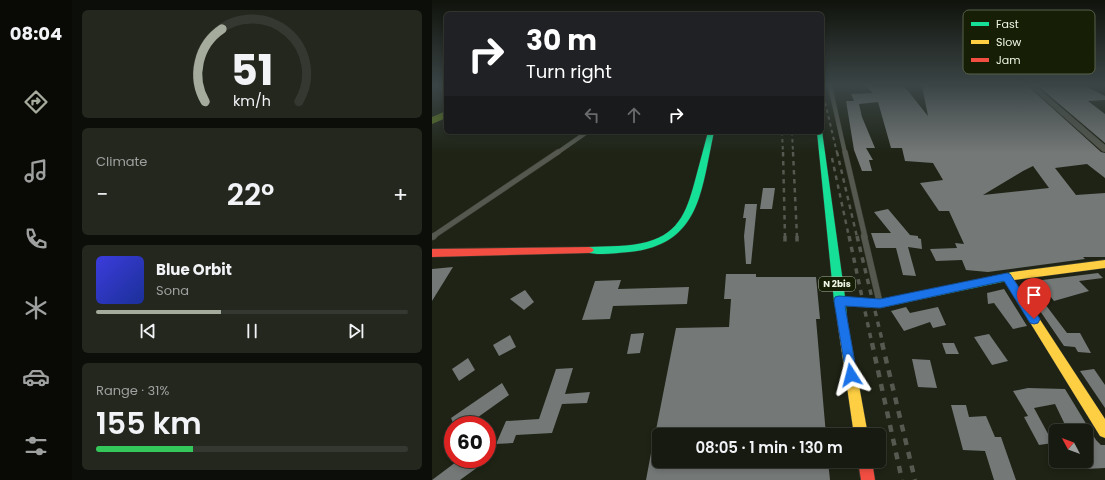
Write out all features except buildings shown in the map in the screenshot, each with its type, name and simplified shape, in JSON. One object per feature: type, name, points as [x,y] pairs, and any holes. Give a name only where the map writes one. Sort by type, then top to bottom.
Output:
[{"type":"street","points":[[1058,108],[1105,149]]},
{"type":"street","points":[[432,253],[630,250],[653,245],[677,230],[685,221],[696,193],[711,134]]},
{"type":"street","name":"N 2bis","points":[[820,134],[839,301],[860,428]]},
{"type":"street","points":[[839,301],[880,304],[1007,277],[1105,264]]},
{"type":"street","points":[[1007,277],[1105,431]]},
{"type":"street","points":[[866,468],[868,480]]},
{"type":"lane","points":[[835,108],[880,304]]},
{"type":"lane","points":[[432,237],[584,134]]},
{"type":"waterway","points":[[432,121],[444,115]]},
{"type":"railway","points":[[827,108],[837,153]]},
{"type":"railway","points":[[782,134],[783,153]]},
{"type":"railway","points":[[792,134],[793,153]]},
{"type":"railway","points":[[783,152],[785,237]]},
{"type":"railway","points":[[793,152],[797,237]]},
{"type":"railway","points":[[837,152],[857,237]]},
{"type":"railway","points":[[832,158],[849,237]]},
{"type":"railway","points":[[849,236],[872,344]]},
{"type":"railway","points":[[857,236],[883,344]]},
{"type":"railway","points":[[785,237],[785,246]]},
{"type":"railway","points":[[797,237],[797,247]]},
{"type":"railway","points":[[872,343],[902,480]]},
{"type":"railway","points":[[882,343],[915,480]]},
{"type":"traffic: fast","points":[[589,250],[636,248],[663,240],[675,232],[685,220],[693,205],[711,134]]},
{"type":"traffic: fast","points":[[820,134],[842,319]]},
{"type":"traffic: fast","points":[[839,301],[880,304],[1013,276]]},
{"type":"traffic: slow","points":[[1013,276],[1105,264]]},
{"type":"traffic: slow","points":[[1007,277],[1105,431]]},
{"type":"traffic: slow","points":[[842,319],[860,428]]},
{"type":"traffic: jam","points":[[432,253],[589,250]]},
{"type":"traffic: jam","points":[[866,468],[868,480]]},
{"type":"route","points":[[851,375],[839,301],[863,304],[880,304],[1007,277],[1034,319]]}]
